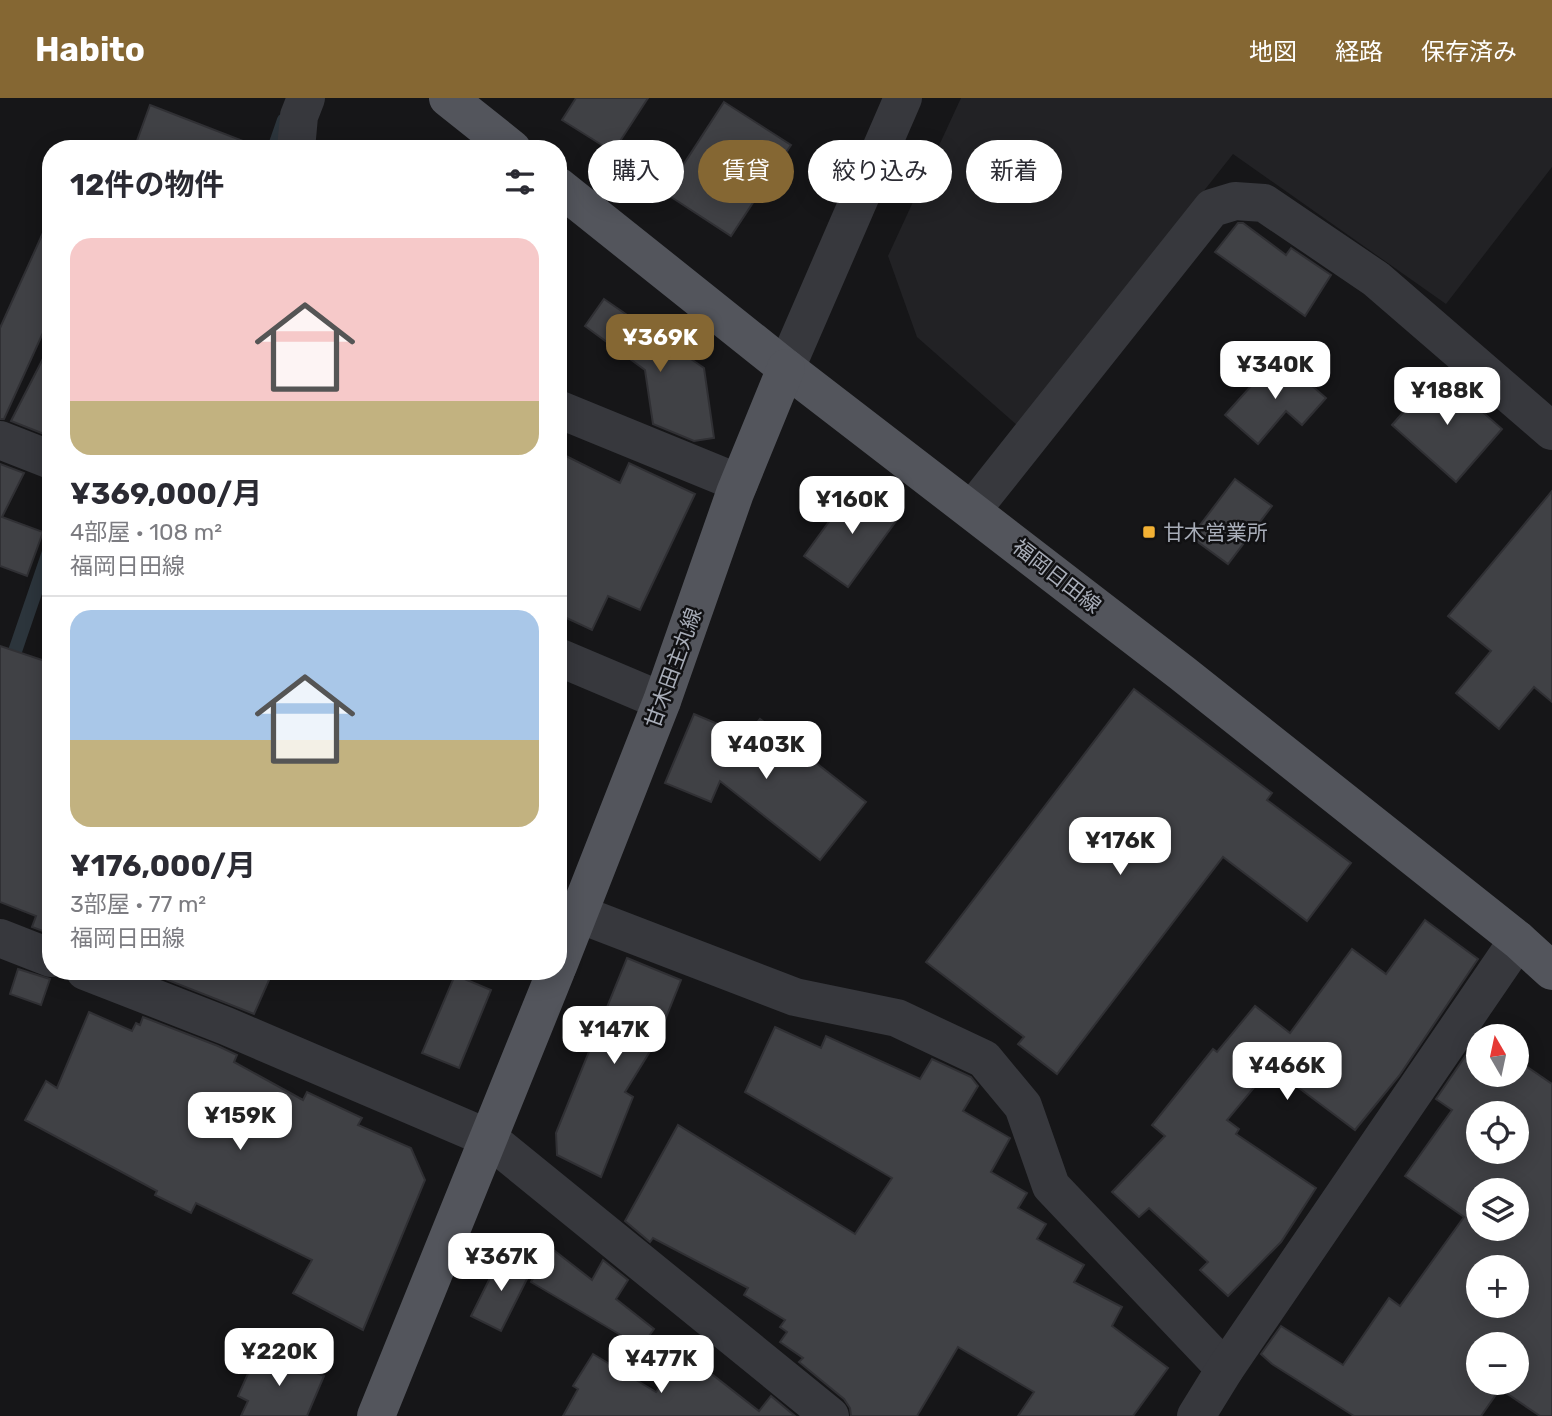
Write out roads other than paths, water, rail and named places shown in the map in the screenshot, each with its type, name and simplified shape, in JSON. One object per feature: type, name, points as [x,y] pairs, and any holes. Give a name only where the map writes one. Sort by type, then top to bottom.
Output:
[{"type":"main road","points":[[448,98],[501,140]]},
{"type":"main road","name":"福岡日田線","points":[[567,193],[786,368],[1182,673],[1518,940],[1552,971]]},
{"type":"main road","name":"甘木田主丸線","points":[[567,944],[662,701],[740,483],[786,368]]},
{"type":"main road","points":[[376,1416],[552,980]]},
{"type":"street","points":[[297,140],[299,116],[306,98]]},
{"type":"street","points":[[786,368],[903,98]]},
{"type":"street","points":[[972,510],[1212,208],[1235,201],[1264,203],[1376,279],[1552,431]]},
{"type":"street","points":[[567,413],[740,483]]},
{"type":"street","points":[[0,440],[42,456]]},
{"type":"street","points":[[567,661],[662,701]]},
{"type":"street","points":[[579,914],[796,997],[897,1018],[984,1059],[1023,1106],[1051,1186],[1225,1368]]},
{"type":"street","points":[[0,938],[42,954]]},
{"type":"street","points":[[1196,1416],[1225,1368],[1518,940]]},
{"type":"street","points":[[108,980],[226,1026],[488,1138],[830,1416]]},
{"type":"waterway","points":[[277,140],[284,120]]},
{"type":"waterway","points":[[0,695],[42,572]]},
{"type":"place","name":"甘木営業所","points":[[1149,532]]}]
